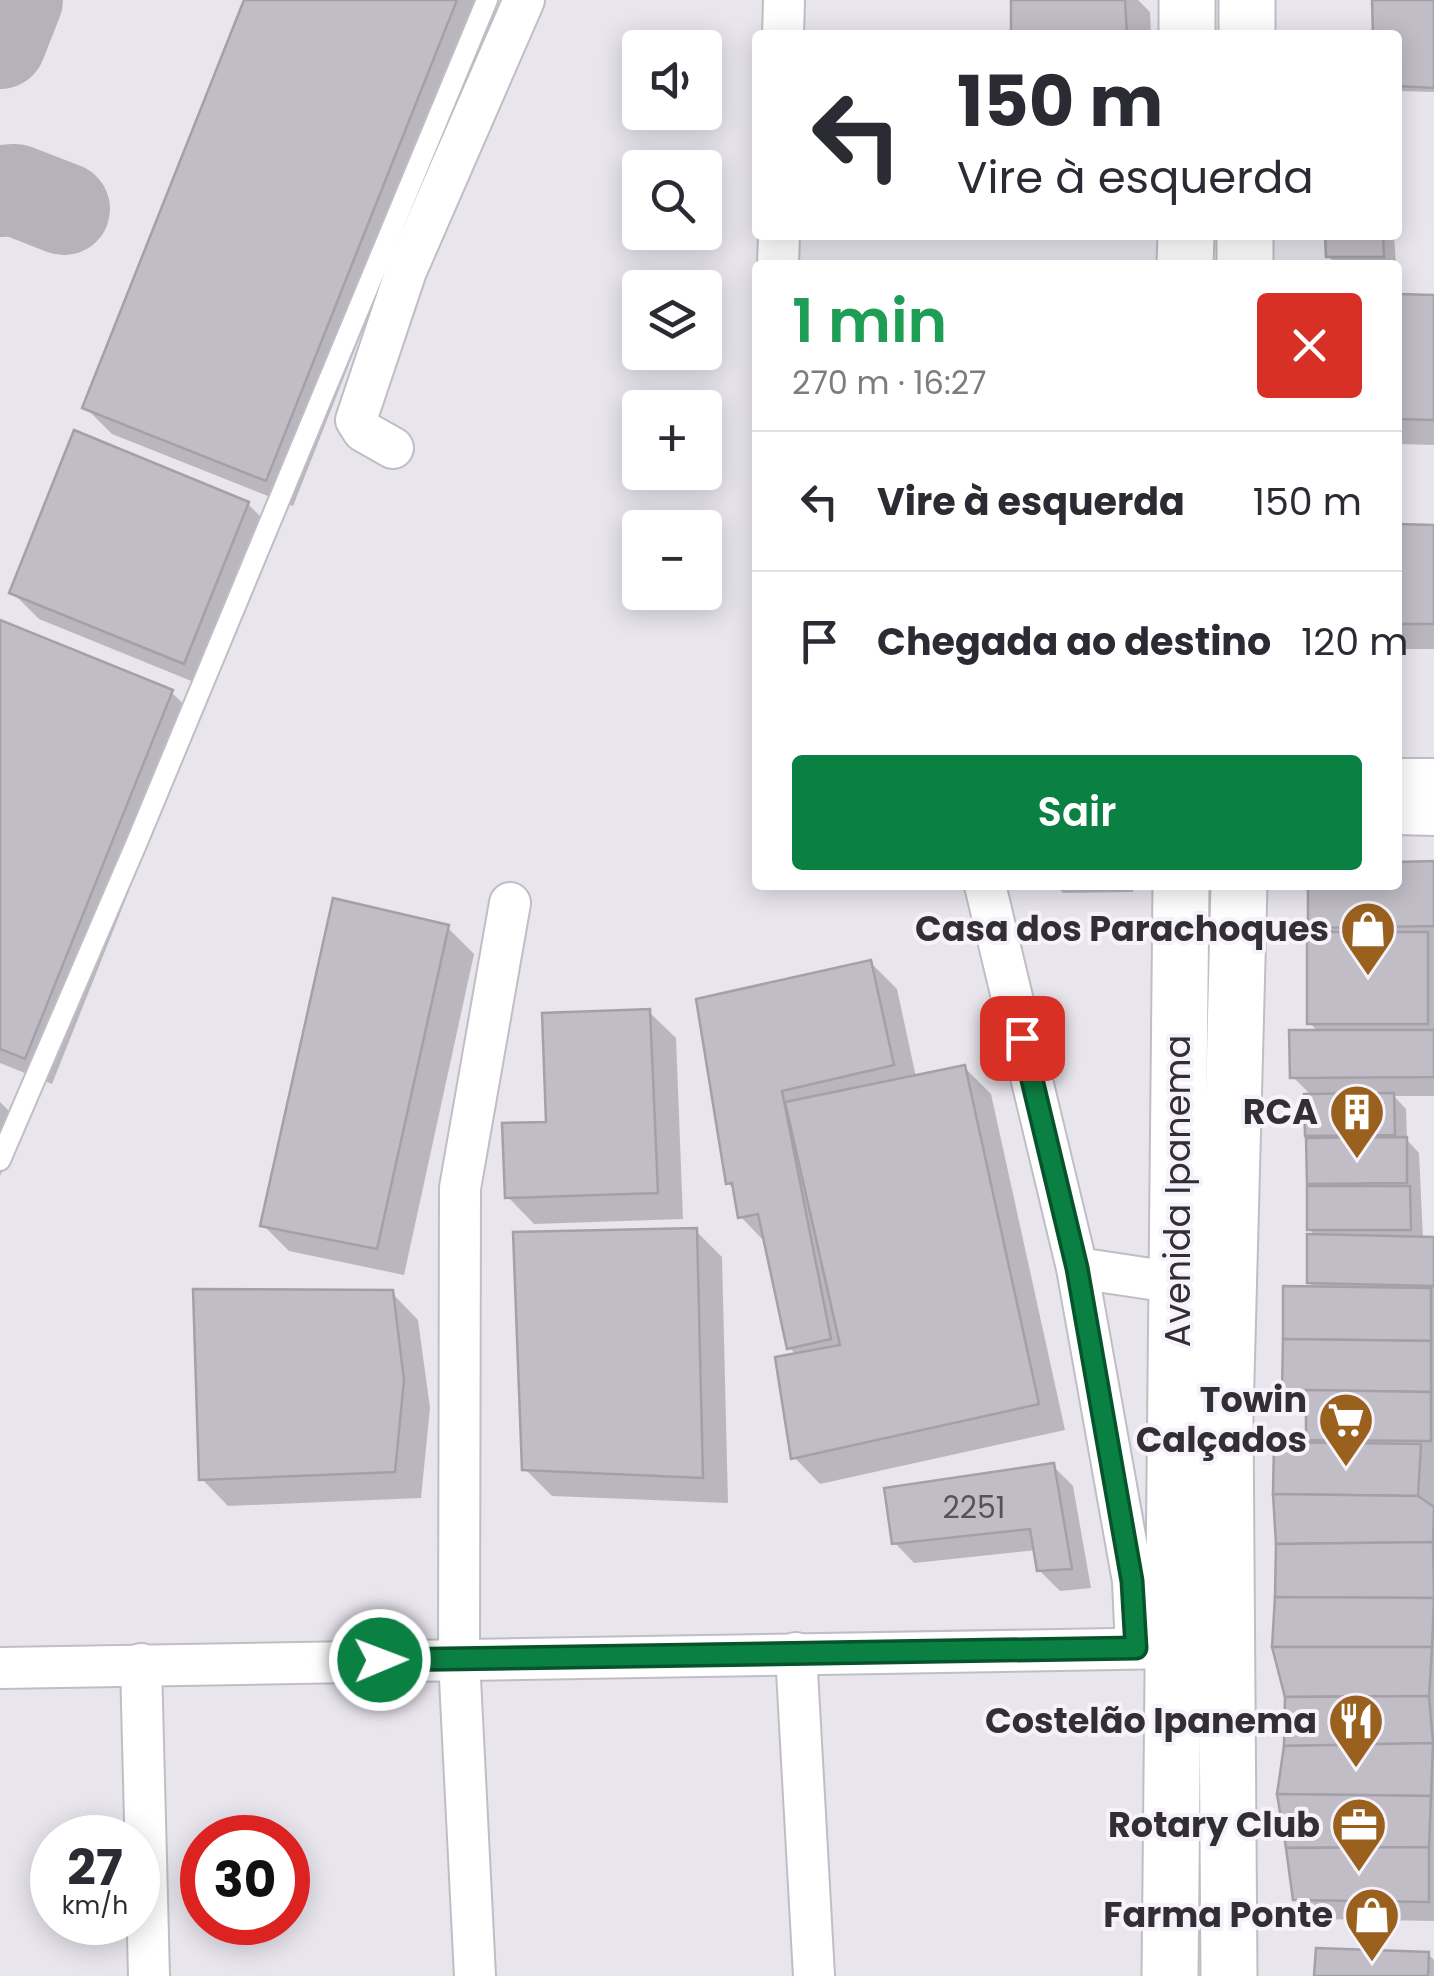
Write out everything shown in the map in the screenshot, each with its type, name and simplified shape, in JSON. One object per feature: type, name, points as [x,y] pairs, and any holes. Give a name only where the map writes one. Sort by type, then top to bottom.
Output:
[{"type":"main road","points":[[1187,0],[1187,30]]},
{"type":"main road","points":[[1247,0],[1247,30]]},
{"type":"main road","name":"Avenida Ipanema","points":[[1170,1976],[1154,1648],[1175,1536],[1181,890]]},
{"type":"main road","name":"Avenida Ipanema","points":[[1228,1976],[1225,1416],[1239,890]]},
{"type":"street","points":[[393,448],[363,431],[356,420],[406,271],[524,0]]},
{"type":"street","points":[[783,30],[784,0]]},
{"type":"street","points":[[1402,778],[1434,779]]},
{"type":"street","points":[[1402,814],[1434,815]]},
{"type":"street","points":[[0,1668],[1154,1648],[1132,1581],[1077,1268],[987,890]]},
{"type":"street","points":[[475,1976],[459,1659],[460,1188],[510,903]]},
{"type":"street","points":[[1077,1268],[1178,1282]]},
{"type":"street","points":[[796,1653],[814,1976]]},
{"type":"street","points":[[141,1664],[149,1976]]},
{"type":"lane","points":[[0,1160],[137,842],[486,0]]},
{"type":"lane","points":[[1199,0],[1199,30]]},
{"type":"lane","points":[[1228,30],[1229,0]]},
{"type":"lane","points":[[1182,1976],[1189,890]]},
{"type":"lane","points":[[1209,1976],[1220,890]]},
{"type":"building","points":[[244,0],[457,0],[266,481],[82,408]]},
{"type":"building","points":[[1011,0],[1125,0],[1127,30],[1011,30]]},
{"type":"building","points":[[1372,0],[1434,0],[1434,88],[1402,86],[1402,30],[1373,30]]},
{"type":"building","points":[[1325,240],[1383,240],[1384,257],[1326,257]]},
{"type":"building","points":[[1402,294],[1434,295],[1434,420],[1402,419]]},
{"type":"building","points":[[74,430],[249,502],[184,664],[9,593]]},
{"type":"building","points":[[1402,524],[1434,525],[1434,624],[1402,624]]},
{"type":"building","points":[[0,620],[173,690],[25,1059],[0,1049]]},
{"type":"building","points":[[1434,861],[1434,926],[1308,928],[1308,890],[1402,890],[1402,862]]},
{"type":"building","points":[[333,898],[449,925],[377,1249],[260,1226]]},
{"type":"building","name":"Casa dos Parachoques","points":[[1307,932],[1428,932],[1428,1024],[1307,1024]]},
{"type":"building","points":[[871,960],[894,1065],[782,1091],[831,1339],[787,1349],[758,1214],[738,1218],[732,1183],[726,1184],[696,999]]},
{"type":"building","points":[[650,1009],[658,1193],[505,1198],[502,1123],[546,1122],[542,1013]]},
{"type":"building","points":[[1289,1030],[1434,1030],[1434,1077],[1290,1078]]},
{"type":"building","points":[[965,1065],[1039,1404],[791,1459],[775,1357],[840,1345],[785,1102]]},
{"type":"building","points":[[1394,1093],[1395,1135],[1305,1136],[1304,1094]]},
{"type":"building","name":"RCA","points":[[1407,1137],[1407,1183],[1307,1184],[1306,1138]]},
{"type":"building","points":[[1307,1186],[1410,1186],[1411,1230],[1307,1230]]},
{"type":"building","points":[[697,1228],[703,1478],[522,1470],[513,1232]]},
{"type":"building","points":[[1307,1234],[1434,1237],[1434,1286],[1307,1283]]},
{"type":"building","points":[[1283,1286],[1431,1288],[1431,1341],[1283,1339]]},
{"type":"building","points":[[193,1289],[393,1290],[404,1380],[395,1472],[199,1480]]},
{"type":"building","points":[[1283,1339],[1431,1341],[1431,1392],[1282,1390]]},
{"type":"building","points":[[1306,1390],[1431,1392],[1431,1441],[1306,1440]]},
{"type":"building","name":"Towin Calçados","points":[[1274,1442],[1421,1444],[1418,1496],[1273,1494]]},
{"type":"building","points":[[1054,1463],[1072,1569],[1037,1571],[1030,1529],[892,1544],[884,1488]]},
{"type":"building","name":"Towin Calçados","points":[[1273,1494],[1418,1496],[1434,1507],[1433,1542],[1276,1544]]},
{"type":"building","points":[[1433,1542],[1434,1598],[1275,1597],[1276,1544]]},
{"type":"building","points":[[1275,1597],[1434,1598],[1432,1647],[1272,1647]]},
{"type":"building","name":"Costelão Ipanema","points":[[1272,1647],[1432,1647],[1429,1696],[1285,1697]]},
{"type":"building","points":[[1429,1696],[1433,1743],[1284,1746],[1285,1697]]},
{"type":"building","name":"Costelão Ipanema","points":[[1433,1743],[1431,1796],[1277,1794],[1284,1746]]},
{"type":"building","points":[[1277,1794],[1431,1796],[1429,1847],[1286,1848]]},
{"type":"building","name":"Rotary Club","points":[[1429,1847],[1429,1902],[1293,1900],[1286,1848]]},
{"type":"building","name":"Farma Ponte","points":[[1316,1948],[1429,1952],[1428,1976],[1314,1976]]},
{"type":"taxiway","points":[[0,43],[17,0]]},
{"type":"taxiway","points":[[0,191],[15,190],[64,209]]},
{"type":"place","name":"Casa dos Parachoques","points":[[1368,978]]},
{"type":"place","name":"RCA","points":[[1357,1161]]},
{"type":"place","name":"Towin Calçados","points":[[1346,1469]]},
{"type":"place","name":"Costelão Ipanema","points":[[1356,1770]]},
{"type":"place","name":"Rotary Club","points":[[1359,1874]]},
{"type":"place","name":"Farma Ponte","points":[[1372,1964]]},
{"type":"route","points":[[380,1660],[1136,1648],[1132,1581],[1077,1268],[1022,1038]]}]
